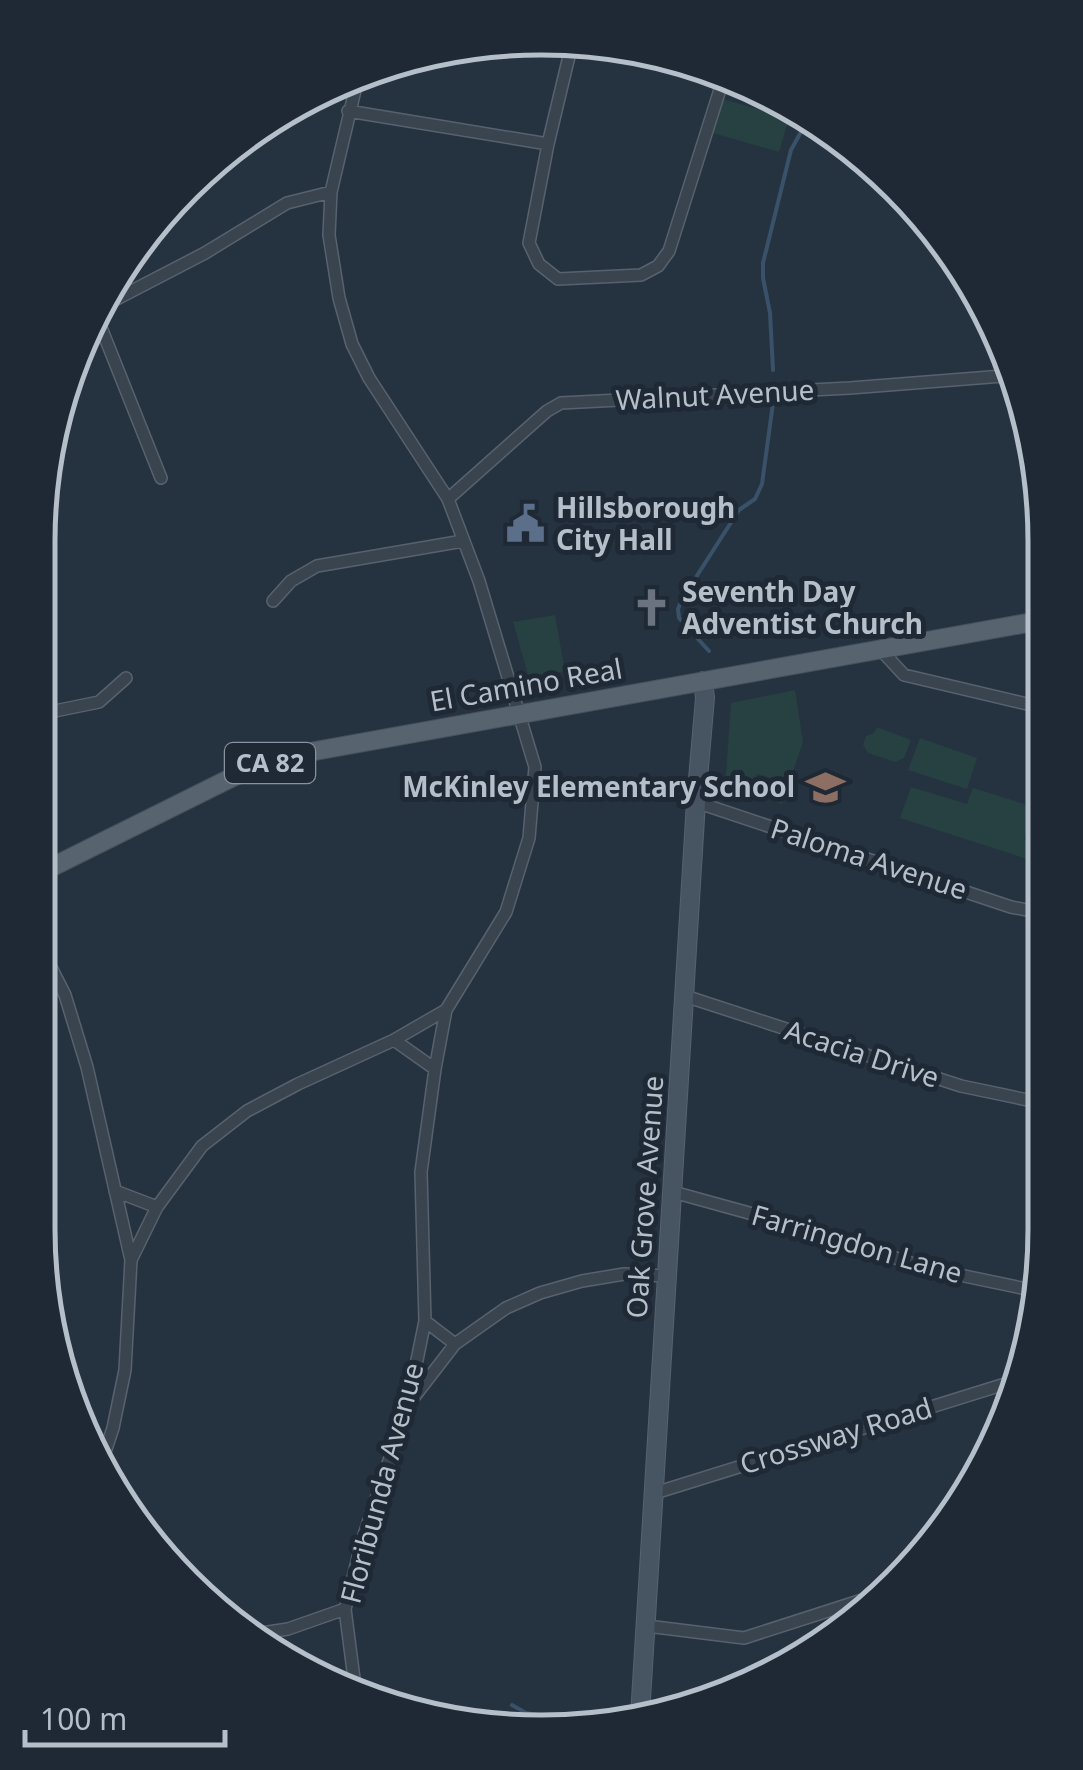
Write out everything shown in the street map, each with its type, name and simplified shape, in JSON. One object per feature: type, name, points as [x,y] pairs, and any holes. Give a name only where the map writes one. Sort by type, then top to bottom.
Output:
[{"type":"main road","name":"El Camino Real","points":[[55,865],[204,790],[259,767],[315,751],[1028,623]]},
{"type":"street","points":[[569,56],[530,243],[539,264],[558,279],[641,275],[658,266],[669,251],[720,89]]},
{"type":"street","name":"Floribunda Avenue","points":[[354,93],[331,192],[330,235],[339,298],[352,344],[368,378],[448,499],[479,581],[535,767],[530,838],[506,912],[446,1010],[420,1172],[425,1321],[408,1404],[366,1529],[345,1609],[354,1677]]},
{"type":"street","points":[[348,112],[548,144]]},
{"type":"street","points":[[120,297],[206,253],[287,203],[331,192]]},
{"type":"street","points":[[103,331],[161,478]]},
{"type":"street","name":"Walnut Avenue","points":[[448,499],[561,403],[850,388],[999,375]]},
{"type":"street","points":[[274,601],[291,581],[317,566],[463,542]]},
{"type":"street","points":[[880,649],[904,675],[1028,704]]},
{"type":"street","points":[[55,711],[99,702],[126,678]]},
{"type":"street","name":"Oak Grove Avenue","points":[[641,1705],[705,698],[703,681]]},
{"type":"street","name":"Paloma Avenue","points":[[696,802],[1028,911]]},
{"type":"street","points":[[55,975],[88,1066],[131,1260],[126,1370],[107,1447]]},
{"type":"street","name":"Acacia Drive","points":[[685,996],[960,1086],[1028,1100]]},
{"type":"street","points":[[131,1260],[157,1207],[202,1146],[247,1112],[446,1010]]},
{"type":"street","points":[[394,1040],[435,1069]]},
{"type":"street","points":[[116,1191],[157,1207]]},
{"type":"street","name":"Farringdon Lane","points":[[673,1192],[807,1229],[926,1268],[1024,1289]]},
{"type":"street","points":[[408,1404],[454,1344],[506,1308],[582,1281],[624,1274],[667,1276]]},
{"type":"street","points":[[425,1321],[454,1344]]},
{"type":"street","name":"Crossway Road","points":[[654,1493],[1002,1385]]},
{"type":"street","points":[[647,1626],[744,1638],[850,1604]]},
{"type":"street","points":[[269,1632],[345,1609]]},
{"type":"green space","points":[[723,99],[788,122],[779,152],[713,133]]},
{"type":"green space","points":[[555,615],[565,671],[529,678],[513,622]]},
{"type":"green space","points":[[795,690],[803,742],[782,804],[772,801],[780,781],[757,774],[752,798],[725,787],[731,703]]},
{"type":"green space","points":[[877,727],[911,740],[904,758],[895,762],[868,753],[863,745],[866,736]]},
{"type":"green space","points":[[920,738],[977,758],[967,789],[908,770]]},
{"type":"green space","points":[[911,787],[967,804],[973,788],[1024,804],[1028,809],[1024,839],[1028,840],[1028,859],[900,818]]},
{"type":"waterway","points":[[773,370],[763,263],[791,150],[802,131]]},
{"type":"waterway","points":[[709,651],[679,618],[678,609],[739,510],[755,499],[762,484],[773,403]]},
{"type":"waterway","points":[[512,1705],[535,1715]]},
{"type":"place","name":"Hillsborough City Hall","points":[[526,524]]},
{"type":"place","name":"Seventh Day Adventist Church","points":[[652,608]]},
{"type":"place","name":"McKinley Elementary School","points":[[825,787]]}]
